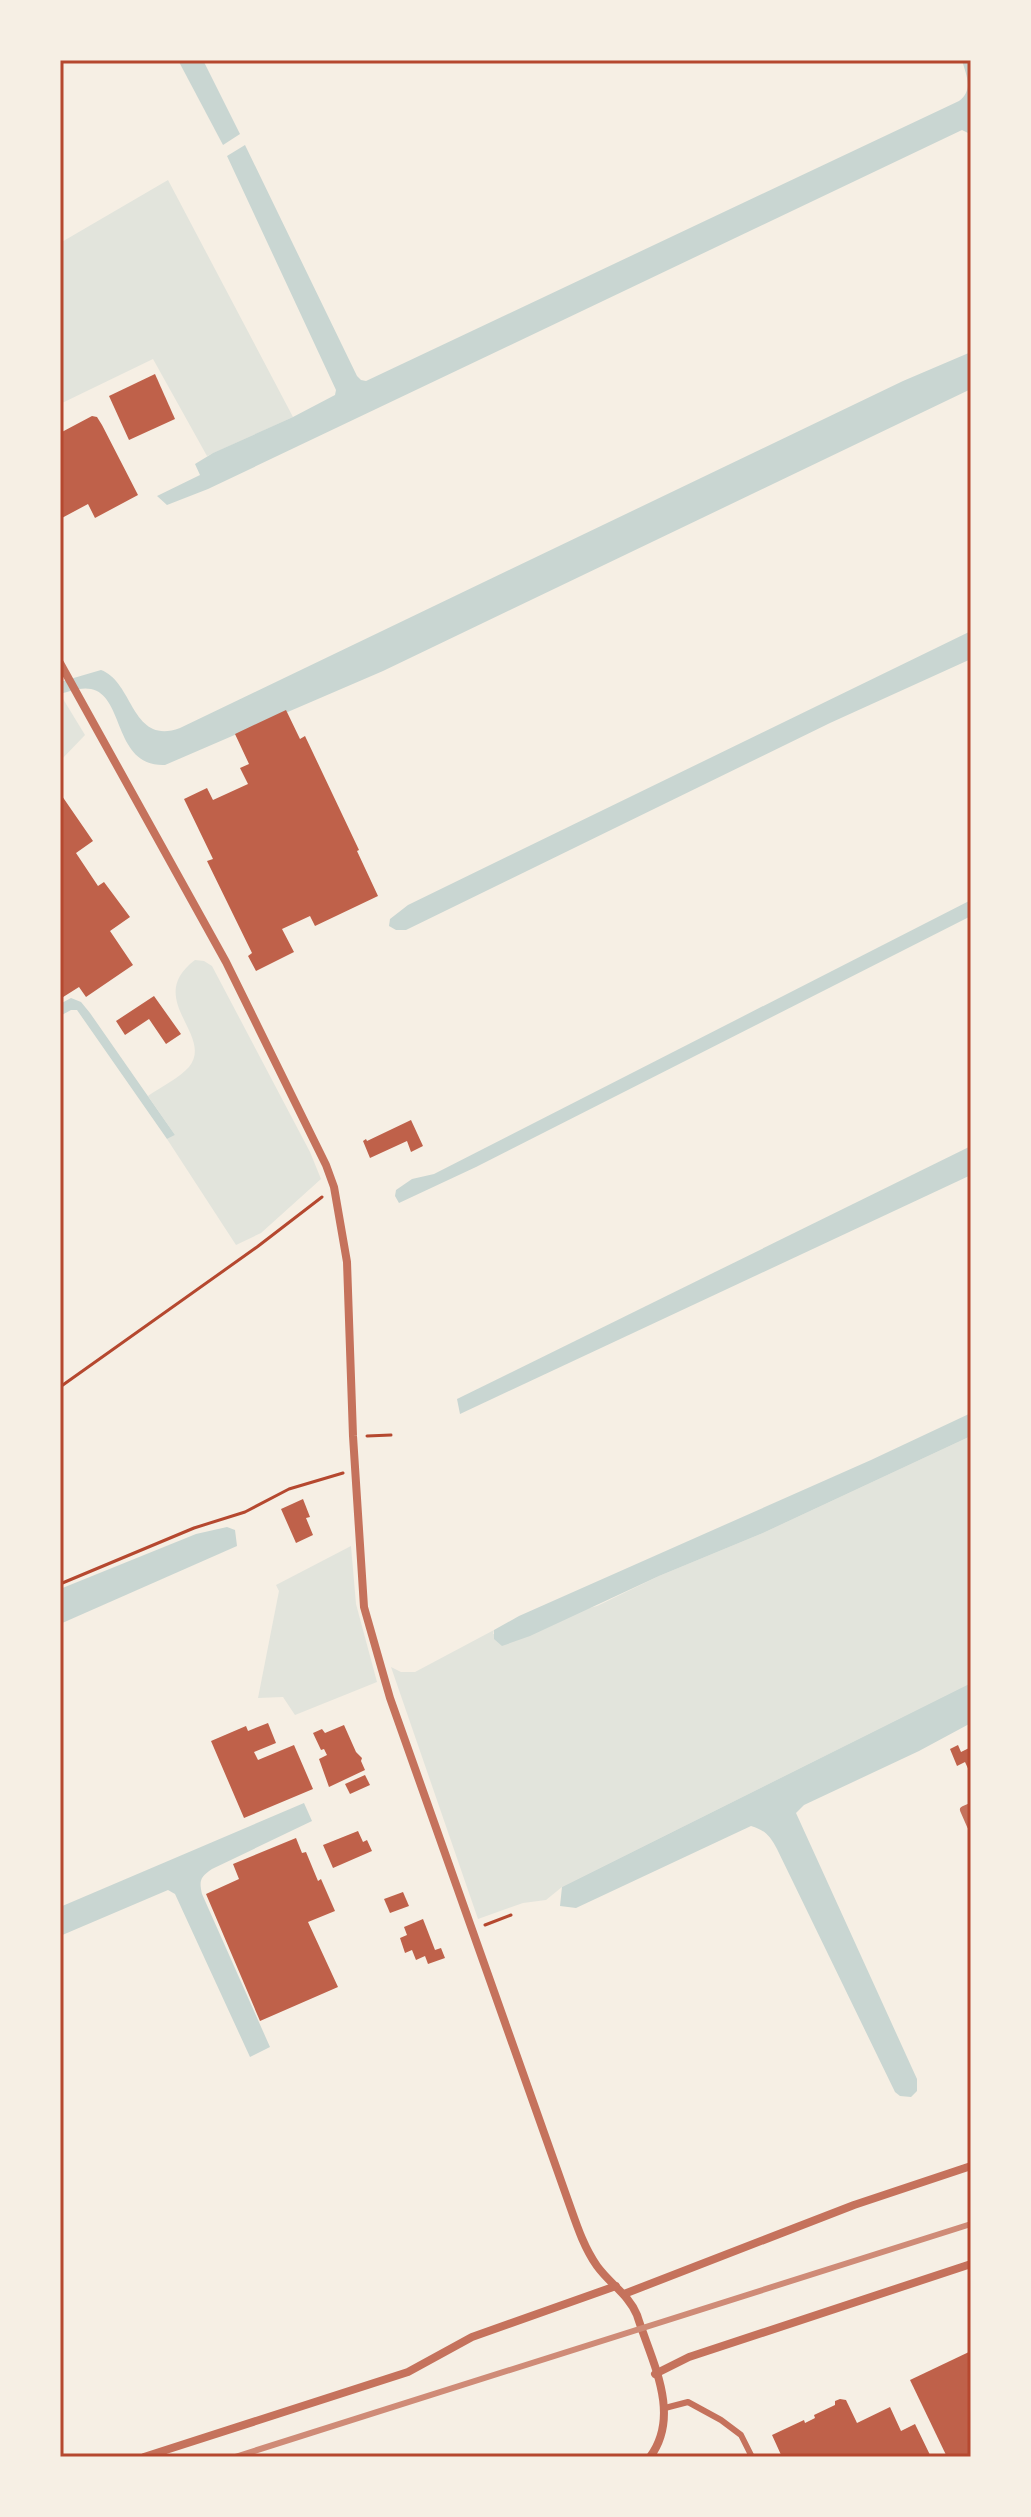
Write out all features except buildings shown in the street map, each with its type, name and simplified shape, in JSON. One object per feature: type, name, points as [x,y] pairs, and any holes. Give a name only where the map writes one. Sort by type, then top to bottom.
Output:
[{"type":"street","points":[[62,665],[226,962],[334,1187],[347,1262],[353,1436],[364,1607],[390,1698],[582,2238],[600,2270],[633,2305],[665,2408],[659,2445],[650,2457]]},
{"type":"street","points":[[971,1807],[964,1810],[971,1826]]},
{"type":"street","points":[[624,2294],[854,2205],[971,2166]]},
{"type":"street","points":[[655,2374],[689,2357],[971,2264]]},
{"type":"street","points":[[144,2457],[408,2372],[472,2337],[616,2286]]},
{"type":"lane","points":[[665,2408],[688,2402],[721,2420],[741,2435],[752,2457]]},
{"type":"path","points":[[60,1387],[257,1247],[334,1187]]},
{"type":"path","points":[[353,1436],[391,1435]]},
{"type":"path","points":[[60,1584],[194,1528],[245,1512],[289,1489],[356,1471]]},
{"type":"path","points":[[473,1929],[511,1915]]},
{"type":"shaded area","points":[[178,60],[203,60],[240,134],[223,145]]},
{"type":"shaded area","points":[[962,60],[971,60],[971,149],[968,133],[962,130],[208,489],[167,505],[157,496],[200,475],[195,464],[213,453],[335,395],[336,390],[227,156],[245,145],[357,376],[366,381],[959,101],[968,87]]},
{"type":"shaded area","points":[[168,180],[293,417],[207,456],[153,359],[60,404],[60,243]]},
{"type":"shaded area","points":[[971,352],[971,389],[383,671],[165,765],[148,763],[136,755],[102,694],[87,689],[60,694],[60,682],[101,670],[112,677],[142,721],[164,731],[180,728],[903,381]]},
{"type":"shaded area","points":[[971,631],[971,659],[830,723],[406,930],[389,926],[390,919],[408,905]]},
{"type":"shaded area","points":[[60,694],[85,735],[60,761]]},
{"type":"shaded area","points":[[971,900],[971,916],[476,1167],[399,1203],[395,1196],[396,1190],[412,1179],[434,1174]]},
{"type":"shaded area","points":[[195,960],[212,966],[310,1152],[321,1179],[261,1233],[236,1245],[167,1139],[175,1135],[148,1096],[185,1071],[195,1055],[194,1042],[177,1003],[176,989],[181,974]]},
{"type":"shaded area","points":[[71,998],[81,1002],[90,1013],[175,1135],[167,1139],[77,1010],[60,1016],[60,1004]]},
{"type":"shaded area","points":[[971,1146],[971,1175],[460,1414],[457,1399]]},
{"type":"shaded area","points":[[971,1413],[971,1436],[763,1533],[659,1576],[530,1636],[502,1646],[494,1639],[494,1630],[519,1616]]},
{"type":"shaded area","points":[[971,1436],[971,1683],[562,1887],[546,1900],[523,1903],[478,1919],[391,1667],[401,1672],[415,1672],[494,1630],[493,1634],[597,1606]]},
{"type":"shaded area","points":[[227,1527],[235,1530],[237,1546],[60,1624],[60,1589],[196,1534]]},
{"type":"shaded area","points":[[351,1546],[356,1604],[377,1682],[295,1715],[283,1697],[258,1698],[279,1591],[276,1585]]},
{"type":"shaded area","points":[[971,1683],[971,1723],[804,1805],[796,1813],[917,2079],[917,2091],[911,2097],[895,2092],[777,1849],[760,1829],[751,1826],[576,1908],[560,1906],[562,1887]]},
{"type":"shaded area","points":[[304,1803],[312,1821],[212,1869],[201,1882],[202,1894],[270,2047],[250,2057],[175,1894],[168,1890],[60,1936],[60,1907]]},
{"type":"railway","points":[[235,2457],[971,2224]]}]
